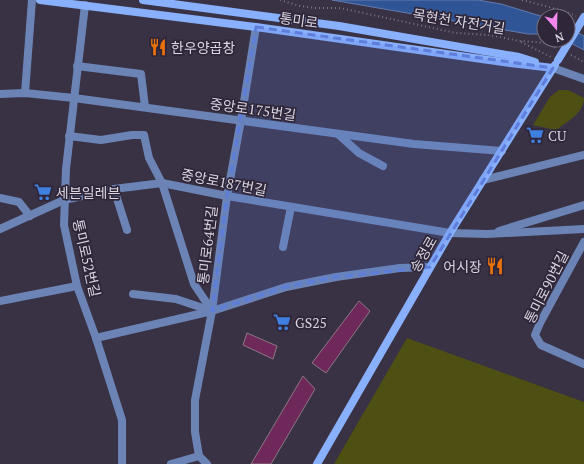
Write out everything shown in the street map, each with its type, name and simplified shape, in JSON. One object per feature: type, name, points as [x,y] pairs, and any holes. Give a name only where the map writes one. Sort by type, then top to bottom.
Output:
[{"type":"main road","name":"통미로","points":[[40,0],[256,26],[553,68]]},
{"type":"main road","name":"통미로","points":[[143,0],[339,26],[519,57],[553,68]]},
{"type":"main road","name":"송정로","points":[[317,464],[450,233],[558,60],[581,17]]},
{"type":"street","points":[[25,93],[32,0]]},
{"type":"street","name":"통미로52번길","points":[[85,5],[70,136],[64,200],[64,225],[77,286],[96,338],[122,420],[122,464]]},
{"type":"street","name":"통미로64번길","points":[[199,456],[195,432],[195,400],[212,311],[227,196],[256,26]]},
{"type":"street","points":[[77,66],[140,74],[144,107]]},
{"type":"street","name":"통미로","points":[[553,68],[584,79]]},
{"type":"street","name":"중앙로175번길","points":[[0,94],[25,93],[74,98],[414,144],[502,151]]},
{"type":"street","points":[[338,134],[359,153],[383,166]]},
{"type":"street","points":[[70,136],[101,140],[132,135],[144,136],[149,158],[162,184],[194,284],[212,311]]},
{"type":"street","points":[[483,180],[584,155]]},
{"type":"street","name":"중앙로187번길","points":[[0,229],[64,200],[114,189],[162,184],[290,207],[450,233],[487,234]]},
{"type":"street","points":[[114,189],[127,230]]},
{"type":"street","points":[[0,198],[19,202],[30,216]]},
{"type":"street","points":[[487,234],[584,205]]},
{"type":"street","points":[[282,247],[290,207]]},
{"type":"street","points":[[487,234],[584,229]]},
{"type":"street","name":"통미로90번길","points":[[584,242],[540,322],[535,335],[541,345],[584,364]]},
{"type":"street","points":[[96,338],[212,311],[286,287],[336,277],[400,268],[430,267]]},
{"type":"street","points":[[0,301],[77,286]]},
{"type":"street","points":[[133,294],[176,299],[212,311]]},
{"type":"street","points":[[171,464],[199,456],[207,464]]},
{"type":"path","name":"목현천 자전거길","points":[[280,0],[300,6],[315,8],[340,8],[456,33],[489,35],[520,41],[548,43],[561,50]]},
{"type":"path","points":[[522,0],[581,17]]},
{"type":"path","points":[[520,41],[558,60]]},
{"type":"path","points":[[568,54],[584,62]]},
{"type":"highlighted area","points":[[256,27],[553,68],[430,267],[336,277],[286,287],[212,311],[227,196]]},
{"type":"shaded area","points":[[559,90],[568,90],[584,98],[578,113],[556,130],[533,125],[550,97]]},
{"type":"shaded area","points":[[407,338],[584,402],[584,464],[334,464]]},
{"type":"water","points":[[332,0],[478,0],[501,4],[536,15],[536,34],[528,34]]},
{"type":"water","points":[[576,32],[584,36],[584,50],[576,46]]},
{"type":"building","points":[[359,301],[370,311],[326,373],[312,363]]},
{"type":"building","points":[[247,333],[277,346],[273,359],[243,345]]},
{"type":"building","points":[[303,376],[315,389],[271,464],[251,464]]},
{"type":"place","name":"한우양곱창","points":[[158,47]]},
{"type":"place","name":"CU","points":[[535,135]]},
{"type":"place","name":"세븐일레븐","points":[[43,192]]},
{"type":"place","name":"어시장","points":[[495,266]]},
{"type":"place","name":"GS25","points":[[282,322]]}]
